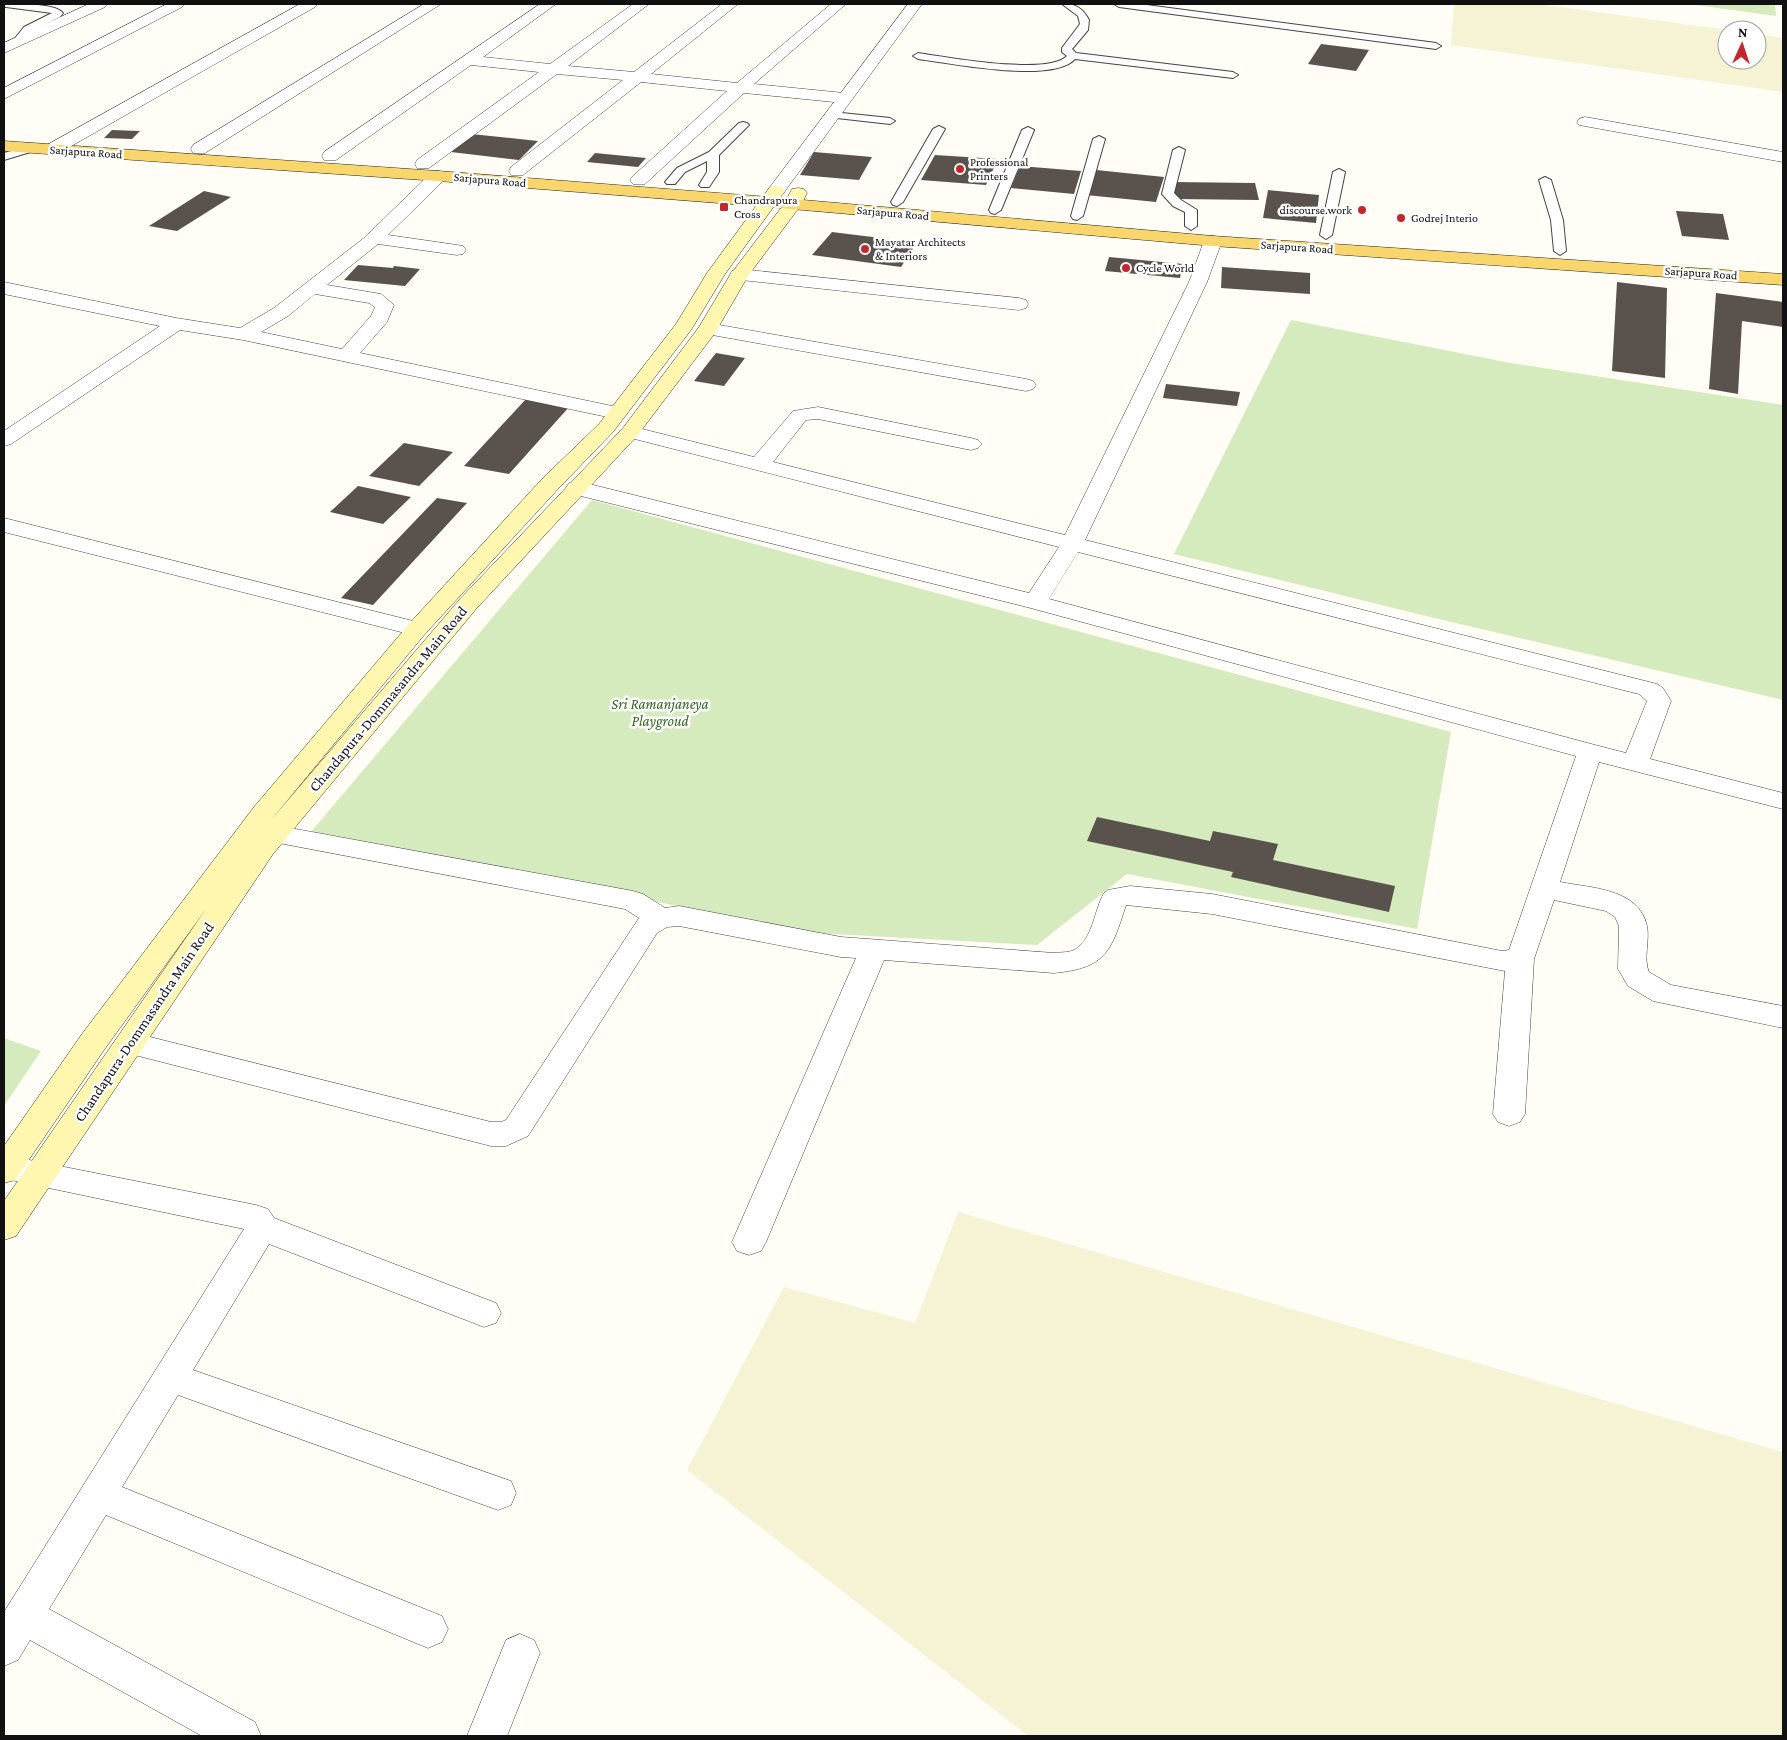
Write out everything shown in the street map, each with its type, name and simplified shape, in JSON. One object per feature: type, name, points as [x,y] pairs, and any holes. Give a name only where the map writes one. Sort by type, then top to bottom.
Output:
[{"type":"main road","name":"Sarjapura Road","points":[[4,135],[330,156],[671,182],[705,185],[784,198],[1213,241],[1783,280]]},
{"type":"main road","name":"Sarjapura Road","points":[[4,146],[784,198],[897,202],[1191,226],[1783,267]]},
{"type":"main road","name":"Chandapura-Dommasandra Main Road","points":[[5,1169],[93,1042],[262,832],[417,629],[624,422],[708,330],[784,198]]},
{"type":"main road","name":"Chandapura-Dommasandra Main Road","points":[[4,1227],[263,848],[262,832],[468,604],[577,488],[624,422],[716,274],[784,198]]},
{"type":"street","points":[[10,45],[100,4]]},
{"type":"street","points":[[4,94],[176,4]]},
{"type":"street","points":[[53,150],[310,4]]},
{"type":"street","points":[[199,149],[434,4]]},
{"type":"street","points":[[330,156],[549,4]]},
{"type":"street","points":[[423,164],[642,4]]},
{"type":"street","points":[[517,171],[731,4]]},
{"type":"street","points":[[640,180],[741,87],[839,4]]},
{"type":"street","points":[[784,198],[915,4]]},
{"type":"street","points":[[467,60],[741,87],[850,101]]},
{"type":"street","points":[[1585,122],[1783,157]]},
{"type":"street","points":[[243,334],[281,312],[374,238],[438,176]]},
{"type":"street","points":[[374,238],[457,250]]},
{"type":"street","points":[[1035,602],[1072,544],[1198,282],[1213,241]]},
{"type":"street","points":[[739,275],[1019,304]]},
{"type":"street","points":[[4,288],[176,324],[243,334],[347,356],[624,422],[759,465],[1648,689],[1654,693],[1659,701],[1635,764]]},
{"type":"street","points":[[312,288],[374,298],[385,305],[380,318],[347,356]]},
{"type":"street","points":[[4,440],[176,324]]},
{"type":"street","points":[[708,330],[1026,385]]},
{"type":"street","points":[[759,465],[800,415],[807,413],[818,413],[972,444]]},
{"type":"street","points":[[577,488],[1035,602],[1635,764],[1783,801]]},
{"type":"street","points":[[4,525],[417,629]]},
{"type":"street","points":[[1509,1114],[1520,959],[1590,752]]},
{"type":"street","points":[[262,832],[633,901],[661,918]]},
{"type":"street","points":[[1543,888],[1614,903],[1627,911],[1633,926],[1633,969],[1638,979],[1663,994],[1783,1017]]},
{"type":"street","points":[[130,1043],[491,1134],[506,1134],[517,1128],[647,926],[661,918],[679,916],[841,947],[1054,963],[1086,956],[1094,949],[1114,900],[1118,897],[1130,895],[1212,904],[1486,960],[1520,959]]},
{"type":"street","points":[[749,1242],[874,950]]},
{"type":"street","points":[[5,1169],[41,1173],[256,1218],[262,1227],[484,1313]]},
{"type":"street","points":[[241,1736],[13,1631],[262,1227]]},
{"type":"street","points":[[169,1377],[498,1493]]},
{"type":"street","points":[[97,1494],[428,1629]]},
{"type":"street","points":[[486,1736],[520,1653]]},
{"type":"lane","points":[[6,4],[56,11],[58,13],[28,29],[10,45]]},
{"type":"lane","points":[[1067,4],[1083,15],[1086,22],[1085,29],[1067,48],[1067,52],[1073,56],[1234,75]]},
{"type":"lane","points":[[1119,4],[1436,46]]},
{"type":"lane","points":[[918,56],[1016,67],[1058,65],[1066,63],[1073,56]]},
{"type":"lane","points":[[839,116],[890,121]]},
{"type":"lane","points":[[671,182],[681,170],[713,154],[742,125]]},
{"type":"lane","points":[[897,202],[939,129]]},
{"type":"lane","points":[[996,210],[1028,130]]},
{"type":"lane","points":[[1077,216],[1099,139]]},
{"type":"lane","points":[[4,157],[33,148]]},
{"type":"lane","points":[[1179,150],[1168,194],[1177,203],[1191,210],[1191,226]]},
{"type":"lane","points":[[705,185],[713,172],[713,154]]},
{"type":"lane","points":[[1326,235],[1339,172]]},
{"type":"lane","points":[[1545,180],[1557,220],[1560,251]]},
{"type":"shaded area","points":[[1454,4],[1538,4],[1717,28],[1717,70],[1767,70],[1767,36],[1783,38],[1783,92],[1451,45]]},
{"type":"shaded area","points":[[958,1212],[1783,1452],[1783,1736],[1028,1736],[687,1470],[784,1287],[915,1323]]},
{"type":"green space","points":[[1688,4],[1775,4],[1776,16]]},
{"type":"green space","points":[[1291,320],[1511,363],[1783,405],[1783,700],[1426,616],[1174,554]]},
{"type":"green space","name":"Sri Ramanjaneya Playgroud","points":[[592,500],[1451,732],[1417,929],[1127,874],[1037,945],[813,933],[310,833]]},
{"type":"green space","points":[[4,1038],[41,1051],[4,1106]]},
{"type":"building","points":[[1321,44],[1369,50],[1356,71],[1308,64]]},
{"type":"building","points":[[112,130],[140,131],[132,139],[104,138]]},
{"type":"building","points":[[471,134],[538,141],[519,160],[451,152]]},
{"type":"building","points":[[814,152],[872,157],[859,180],[800,175]]},
{"type":"building","points":[[595,153],[646,158],[638,167],[587,162]]},
{"type":"building","name":"Professional Printers","points":[[935,155],[998,159],[986,185],[921,180]]},
{"type":"building","points":[[1020,166],[1081,171],[1074,194],[1011,188]]},
{"type":"building","points":[[1096,170],[1164,177],[1156,202],[1086,195]]},
{"type":"building","points":[[1173,182],[1255,183],[1259,200],[1176,199]]},
{"type":"building","points":[[1268,190],[1319,195],[1316,223],[1263,218]]},
{"type":"building","points":[[204,191],[231,197],[177,231],[149,226]]},
{"type":"building","points":[[1676,211],[1723,214],[1729,240],[1682,236]]},
{"type":"building","name":"Mayatar Architects & Interiors","points":[[832,232],[917,242],[901,267],[812,255]]},
{"type":"building","points":[[1109,257],[1183,264],[1180,278],[1105,271]]},
{"type":"building","points":[[358,265],[420,269],[405,286],[344,280]]},
{"type":"building","points":[[1222,267],[1310,273],[1310,294],[1221,288]]},
{"type":"building","points":[[1617,282],[1667,288],[1665,378],[1612,371]]},
{"type":"building","points":[[1716,293],[1783,302],[1783,327],[1742,321],[1738,394],[1709,389]]},
{"type":"building","points":[[716,353],[745,358],[724,386],[694,381]]},
{"type":"building","points":[[1166,384],[1240,392],[1237,406],[1163,398]]},
{"type":"building","points":[[526,399],[570,406],[509,474],[464,466]]},
{"type":"building","points":[[404,443],[453,452],[419,486],[369,476]]},
{"type":"building","points":[[358,486],[411,497],[383,524],[330,512]]},
{"type":"building","points":[[437,498],[467,503],[373,605],[341,598]]},
{"type":"building","points":[[1097,817],[1210,841],[1213,831],[1278,844],[1273,860],[1395,886],[1389,912],[1231,877],[1233,872],[1087,841]]},
{"type":"place","name":"Professional Printers","points":[[960,169]]},
{"type":"place","name":"Chandrapura Cross","points":[[724,207]]},
{"type":"place","name":"discourse.work","points":[[1362,210]]},
{"type":"place","name":"Godrej Interio","points":[[1401,218]]},
{"type":"place","name":"Mayatar Architects & Interiors","points":[[865,249]]},
{"type":"place","name":"Cycle World","points":[[1126,268]]}]
